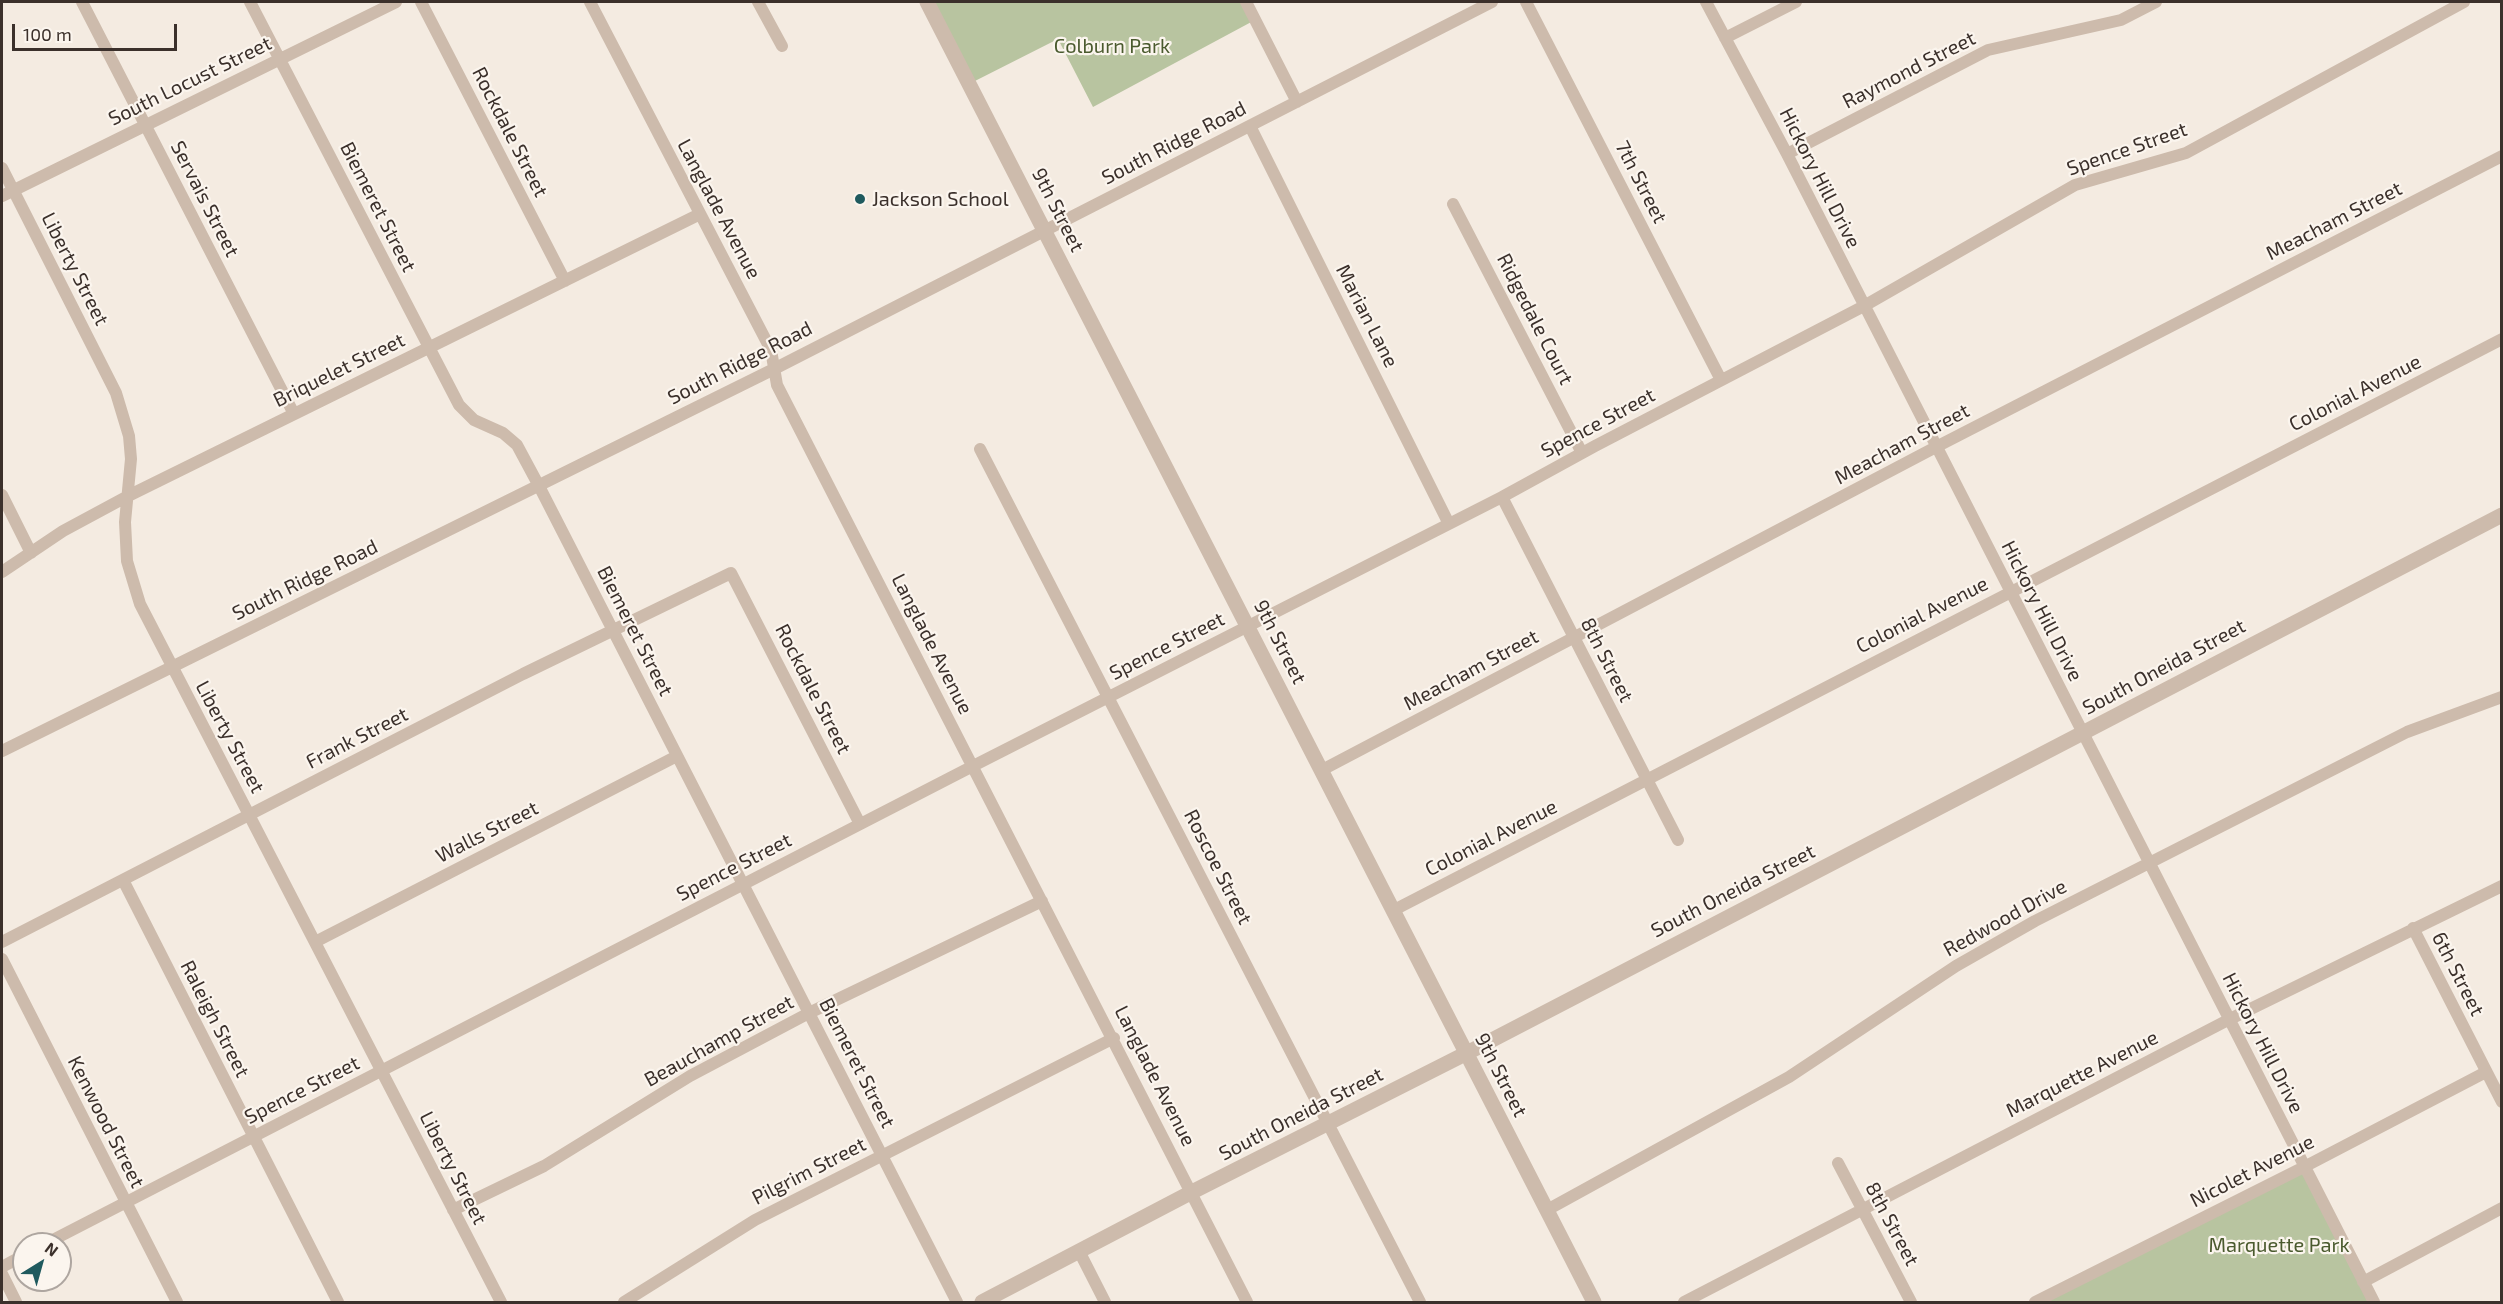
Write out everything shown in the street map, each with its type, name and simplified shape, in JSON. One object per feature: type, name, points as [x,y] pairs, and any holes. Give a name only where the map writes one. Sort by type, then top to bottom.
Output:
[{"type":"street","name":"Servais Street","points":[[82,2],[294,414]]},
{"type":"street","name":"Biemeret Street","points":[[250,2],[459,405],[474,420],[503,433],[517,445],[957,1302]]},
{"type":"street","name":"South Locust Street","points":[[7,193],[396,2]]},
{"type":"street","name":"Rockdale Street","points":[[421,2],[565,281]]},
{"type":"street","name":"Langlade Avenue","points":[[590,2],[771,350],[777,385],[1114,1038],[1247,1302]]},
{"type":"street","points":[[758,2],[782,46]]},
{"type":"street","name":"9th Street","points":[[927,2],[1594,1302]]},
{"type":"street","points":[[1246,2],[1297,102]]},
{"type":"street","name":"South Ridge Road","points":[[2,751],[774,369],[1492,2]]},
{"type":"street","name":"7th Street","points":[[1526,2],[1721,380]]},
{"type":"street","name":"Hickory Hill Drive","points":[[1706,2],[1787,154],[2374,1302]]},
{"type":"street","points":[[1725,38],[1796,2]]},
{"type":"street","name":"Raymond Street","points":[[1787,154],[1988,50],[2121,20],[2156,2]]},
{"type":"street","name":"Spence Street","points":[[69,1232],[973,766],[1502,497],[1864,306],[2075,185],[2186,153],[2464,2]]},
{"type":"street","name":"Marian Lane","points":[[1250,126],[1449,524]]},
{"type":"street","name":"Meacham Street","points":[[1322,770],[1936,447],[2502,156]]},
{"type":"street","name":"Liberty Street","points":[[2,168],[7,193],[116,393],[129,436],[131,459],[125,522],[127,561],[140,604],[501,1302]]},
{"type":"street","name":"Ridgedale Court","points":[[1453,204],[1582,453]]},
{"type":"street","name":"Briquelet Street","points":[[2,572],[63,531],[128,496],[700,214]]},
{"type":"street","name":"Colonial Avenue","points":[[1394,910],[2502,339]]},
{"type":"street","name":"Roscoe Street","points":[[980,449],[1419,1302]]},
{"type":"street","points":[[2,495],[31,554]]},
{"type":"street","name":"8th Street","points":[[1502,497],[1678,840]]},
{"type":"street","name":"South Oneida Street","points":[[982,1302],[1192,1192],[1467,1053],[2502,515]]},
{"type":"street","name":"Rockdale Street","points":[[731,573],[860,824]]},
{"type":"street","name":"Frank Street","points":[[2,942],[613,630],[731,573]]},
{"type":"street","name":"Redwood Drive","points":[[1547,1210],[1789,1077],[1956,966],[2035,921],[2407,732],[2502,697]]},
{"type":"street","name":"Walls Street","points":[[315,942],[677,756]]},
{"type":"street","name":"Raleigh Street","points":[[123,880],[338,1302]]},
{"type":"street","name":"Marquette Avenue","points":[[1684,1302],[2228,1020],[2502,886]]},
{"type":"street","name":"Beauchamp Street","points":[[453,1210],[544,1166],[690,1076],[809,1013],[1042,901]]},
{"type":"street","name":"6th Street","points":[[2413,928],[2502,1102]]},
{"type":"street","name":"Kenwood Street","points":[[2,960],[177,1302]]},
{"type":"street","name":"Pilgrim Street","points":[[624,1302],[755,1220],[1114,1038]]},
{"type":"street","name":"Nicolet Avenue","points":[[2035,1302],[2304,1167],[2486,1072]]},
{"type":"street","name":"8th Street","points":[[1838,1163],[1911,1302]]},
{"type":"street","points":[[2363,1282],[2502,1208]]},
{"type":"street","points":[[1079,1251],[1105,1302]]},
{"type":"street","points":[[2,1274],[16,1302]]},
{"type":"green space","name":"Colburn Park","points":[[927,2],[1246,2],[1255,20],[1093,107],[1058,39],[969,84]]},
{"type":"green space","name":"Marquette Park","points":[[2304,1167],[2374,1302],[2035,1302]]},
{"type":"place","name":"Jackson School","points":[[860,199]]}]
